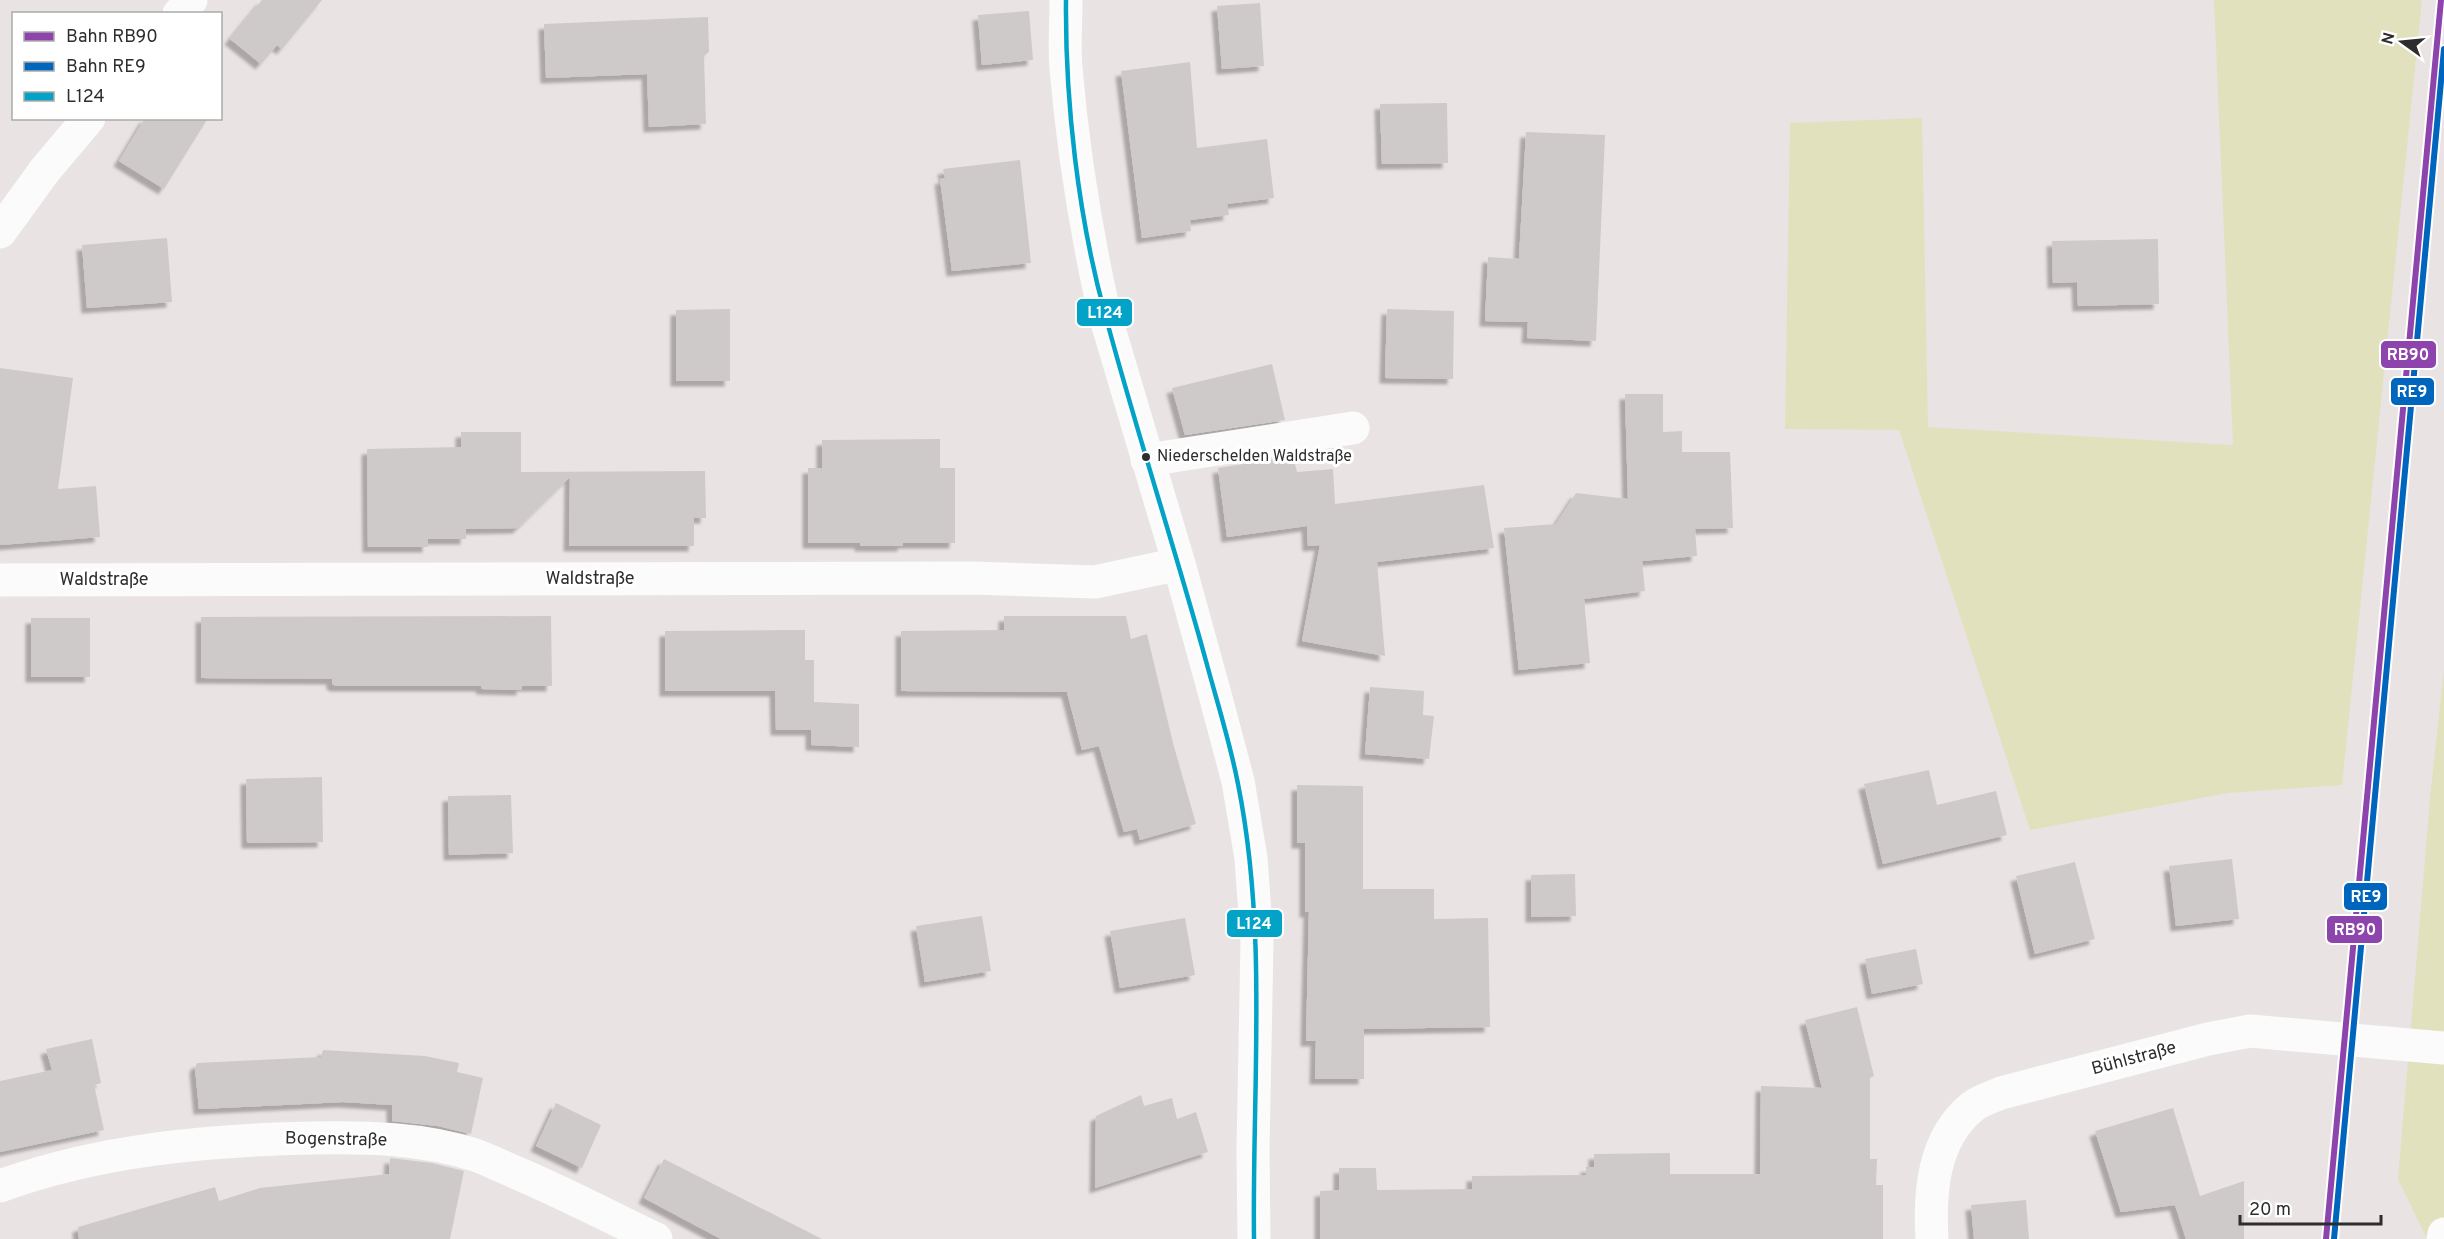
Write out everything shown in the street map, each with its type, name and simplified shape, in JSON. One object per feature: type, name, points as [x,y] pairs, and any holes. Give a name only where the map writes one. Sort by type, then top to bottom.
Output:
[{"type":"street","points":[[181,12],[191,0]]},
{"type":"street","points":[[1066,0],[1066,66],[1079,189],[1104,312],[1179,564],[1238,781],[1251,858],[1257,942],[1253,1150],[1254,1239]]},
{"type":"street","points":[[0,232],[45,170],[87,120]]},
{"type":"street","points":[[1147,460],[1353,428]]},
{"type":"street","name":"Waldstraße","points":[[0,579],[972,578],[1095,582],[1179,564]]},
{"type":"street","name":"Bühlstraße","points":[[1932,1239],[1933,1184],[1936,1164],[1944,1142],[1956,1124],[1973,1106],[2001,1094],[2208,1039],[2250,1031],[2444,1048]]},
{"type":"street","name":"Bogenstraße","points":[[0,1186],[102,1157],[201,1144],[367,1137],[421,1143],[474,1155],[535,1181],[656,1239]]},
{"type":"street","points":[[2443,1239],[2444,1234]]},
{"type":"green space","points":[[2214,0],[2422,0],[2342,785],[2228,793],[2030,830],[1899,430],[1785,429],[1790,123],[1922,118],[1928,427],[2233,445]]},
{"type":"green space","points":[[2444,670],[2444,1239],[2427,1239],[2398,1179],[2431,788]]},
{"type":"building","points":[[262,0],[322,0],[282,49],[277,45],[261,64],[230,39]]},
{"type":"building","points":[[1260,3],[1264,66],[1222,69],[1217,6]]},
{"type":"building","points":[[1029,11],[1033,60],[982,65],[978,15]]},
{"type":"building","points":[[708,17],[709,52],[704,56],[706,124],[649,127],[647,74],[546,78],[544,24]]},
{"type":"building","points":[[1190,62],[1197,148],[1267,139],[1274,198],[1227,204],[1229,215],[1190,220],[1191,231],[1142,238],[1121,71]]},
{"type":"building","points":[[1447,103],[1448,163],[1382,164],[1380,104]]},
{"type":"building","points":[[144,120],[207,120],[164,189],[119,161]]},
{"type":"building","points":[[1526,132],[1605,135],[1596,341],[1527,338],[1528,322],[1485,321],[1488,257],[1519,259]]},
{"type":"building","points":[[1020,160],[1031,263],[952,271],[940,179],[945,178],[943,169]]},
{"type":"building","points":[[167,238],[172,302],[87,308],[82,245]]},
{"type":"building","points":[[2158,239],[2159,304],[2078,306],[2077,282],[2053,283],[2052,241]]},
{"type":"building","points":[[730,309],[730,381],[676,381],[676,310]]},
{"type":"building","points":[[1387,309],[1454,311],[1453,379],[1385,378]]},
{"type":"building","points":[[1272,364],[1285,420],[1185,435],[1172,388]]},
{"type":"building","points":[[0,368],[73,378],[58,489],[96,486],[100,537],[0,545]]},
{"type":"building","points":[[1625,394],[1663,394],[1663,432],[1682,431],[1682,452],[1730,452],[1733,528],[1695,529],[1697,556],[1642,561],[1645,591],[1584,599],[1590,663],[1519,670],[1504,528],[1556,524],[1576,493],[1628,499]]},
{"type":"building","points":[[461,432],[521,432],[521,472],[705,471],[706,518],[694,518],[694,546],[569,546],[570,477],[518,528],[466,529],[466,539],[428,539],[428,547],[368,547],[367,449],[461,447]]},
{"type":"building","points":[[940,439],[940,468],[955,468],[955,543],[860,546],[860,543],[808,543],[808,468],[822,468],[822,440]]},
{"type":"building","points":[[1293,456],[1297,472],[1333,469],[1335,504],[1484,485],[1494,548],[1377,562],[1385,656],[1302,641],[1320,545],[1308,546],[1307,526],[1227,537],[1218,468]]},
{"type":"building","points":[[551,616],[552,686],[522,686],[522,690],[482,689],[481,686],[336,686],[332,684],[332,679],[201,678],[201,617]]},
{"type":"building","points":[[1004,616],[1126,616],[1131,639],[1147,634],[1173,743],[1196,824],[1140,840],[1137,829],[1124,832],[1099,746],[1082,750],[1067,692],[901,691],[901,631],[1004,630]]},
{"type":"building","points":[[31,618],[90,618],[90,677],[31,677]]},
{"type":"building","points":[[805,630],[805,660],[814,660],[814,702],[859,704],[859,747],[811,745],[811,730],[776,730],[775,691],[665,691],[665,631]]},
{"type":"building","points":[[1370,687],[1424,691],[1423,715],[1434,716],[1429,759],[1365,754]]},
{"type":"building","points":[[1929,770],[1937,805],[1996,791],[2007,835],[1883,864],[1864,784]]},
{"type":"building","points":[[322,777],[323,842],[247,843],[246,779]]},
{"type":"building","points":[[1297,785],[1363,786],[1363,889],[1434,889],[1434,919],[1488,918],[1490,1027],[1364,1029],[1364,1079],[1315,1079],[1316,1041],[1306,1041],[1309,912],[1305,912],[1305,843],[1297,843]]},
{"type":"building","points":[[511,795],[513,853],[449,855],[448,796]]},
{"type":"building","points":[[2232,859],[2239,919],[2176,926],[2169,866]]},
{"type":"building","points":[[2075,862],[2095,939],[2035,954],[2016,876]]},
{"type":"building","points":[[1575,874],[1576,916],[1531,917],[1531,875]]},
{"type":"building","points":[[982,916],[991,971],[925,982],[916,926]]},
{"type":"building","points":[[1185,918],[1195,975],[1120,988],[1110,931]]},
{"type":"building","points":[[1916,949],[1923,984],[1872,994],[1865,959]]},
{"type":"building","points":[[1857,1007],[1874,1076],[1870,1078],[1870,1159],[1877,1159],[1876,1185],[1883,1185],[1883,1239],[1320,1239],[1320,1191],[1339,1190],[1339,1168],[1376,1168],[1377,1190],[1472,1189],[1472,1176],[1586,1175],[1586,1167],[1594,1167],[1594,1154],[1670,1153],[1670,1174],[1760,1174],[1761,1086],[1822,1088],[1805,1020]]},
{"type":"building","points":[[92,1039],[101,1083],[94,1085],[104,1130],[0,1152],[0,1081],[52,1070],[46,1049]]},
{"type":"building","points":[[323,1050],[425,1056],[459,1063],[457,1072],[483,1078],[471,1134],[438,1126],[392,1121],[392,1105],[343,1102],[199,1109],[195,1068],[197,1063],[321,1057]]},
{"type":"building","points":[[1141,1095],[1144,1106],[1172,1098],[1177,1119],[1196,1112],[1208,1152],[1095,1188],[1096,1116]]},
{"type":"building","points":[[556,1103],[601,1125],[582,1168],[536,1146]]},
{"type":"building","points":[[2173,1108],[2200,1196],[2244,1181],[2244,1239],[2186,1239],[2175,1205],[2121,1212],[2095,1131]]},
{"type":"building","points":[[390,1158],[432,1163],[464,1171],[450,1239],[79,1239],[78,1227],[215,1187],[219,1201],[260,1188],[389,1174]]},
{"type":"building","points":[[664,1159],[822,1239],[721,1239],[644,1198]]},
{"type":"building","points":[[2026,1200],[2029,1239],[1974,1239],[1971,1205]]},
{"type":"rail line","name":"RB90","points":[[2326,1239],[2441,0]]},
{"type":"rail line","name":"RE9","points":[[2334,1239],[2444,49]]},
{"type":"transit line","name":"L124","points":[[1066,0],[1071,118],[1087,238],[1117,357],[1227,737],[1238,784],[1247,840],[1256,953],[1254,1239]]},
{"type":"place","name":"Niederschelden Waldstraße","points":[[1146,457]]}]
